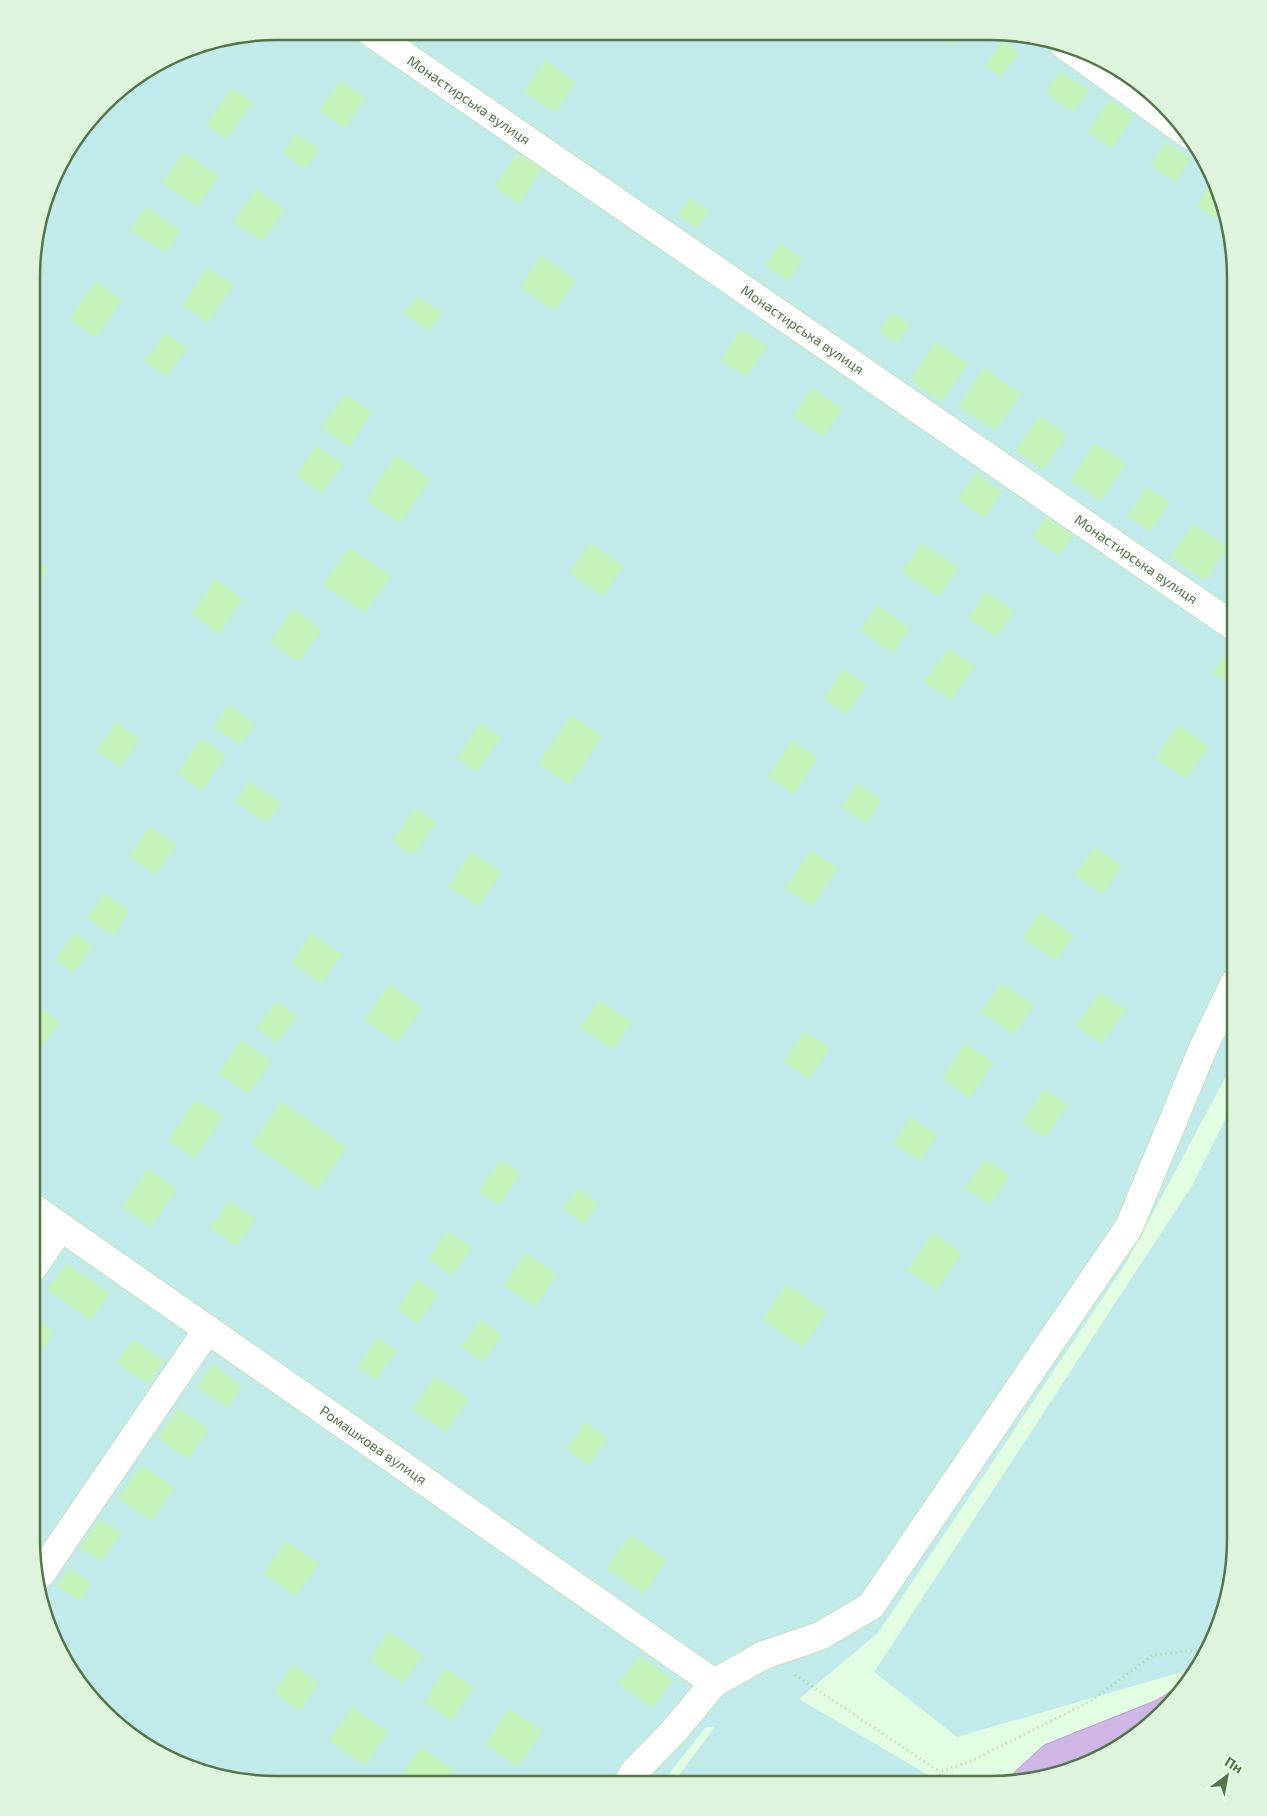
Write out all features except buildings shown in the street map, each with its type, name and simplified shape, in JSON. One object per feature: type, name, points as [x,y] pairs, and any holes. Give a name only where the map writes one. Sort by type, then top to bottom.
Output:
[{"type":"street","name":"Монастирська вулиця","points":[[382,40],[1227,622]]},
{"type":"street","points":[[1086,60],[1162,115]]},
{"type":"street","points":[[632,1776],[674,1731],[714,1682],[764,1655],[820,1636],[871,1606],[1129,1227],[1204,1046],[1227,1000]]},
{"type":"street","name":"Ромашкова вулиця","points":[[40,1213],[714,1682]]},
{"type":"street","points":[[40,1258],[61,1228]]},
{"type":"street","points":[[42,1572],[208,1329]]},
{"type":"path","points":[[940,1772],[971,1761],[1091,1701],[1153,1655],[1199,1650]]},
{"type":"path","points":[[764,1655],[940,1772]]},
{"type":"shaded area","points":[[277,40],[990,40],[1021,42],[1051,48],[1095,64],[1121,80],[1146,99],[1168,121],[1187,146],[1203,172],[1219,216],[1225,246],[1227,277],[1227,1075],[1126,1263],[878,1633],[799,1699],[930,1776],[678,1776],[715,1727],[706,1727],[667,1776],[277,1776],[246,1774],[216,1768],[172,1752],[146,1736],[121,1717],[99,1695],[80,1670],[64,1644],[48,1600],[42,1570],[40,1539],[40,277],[42,246],[48,216],[64,172],[80,146],[99,121],[121,99],[146,80],[172,64],[216,48],[246,42]]},
{"type":"shaded area","points":[[1227,1116],[1227,1539],[1225,1570],[1219,1600],[1203,1644],[1187,1671],[957,1737],[874,1672],[1193,1184]]},
{"type":"shaded area","points":[[1172,1690],[1134,1727],[1095,1752],[1051,1768],[1012,1775],[1044,1745],[1157,1700]]}]
